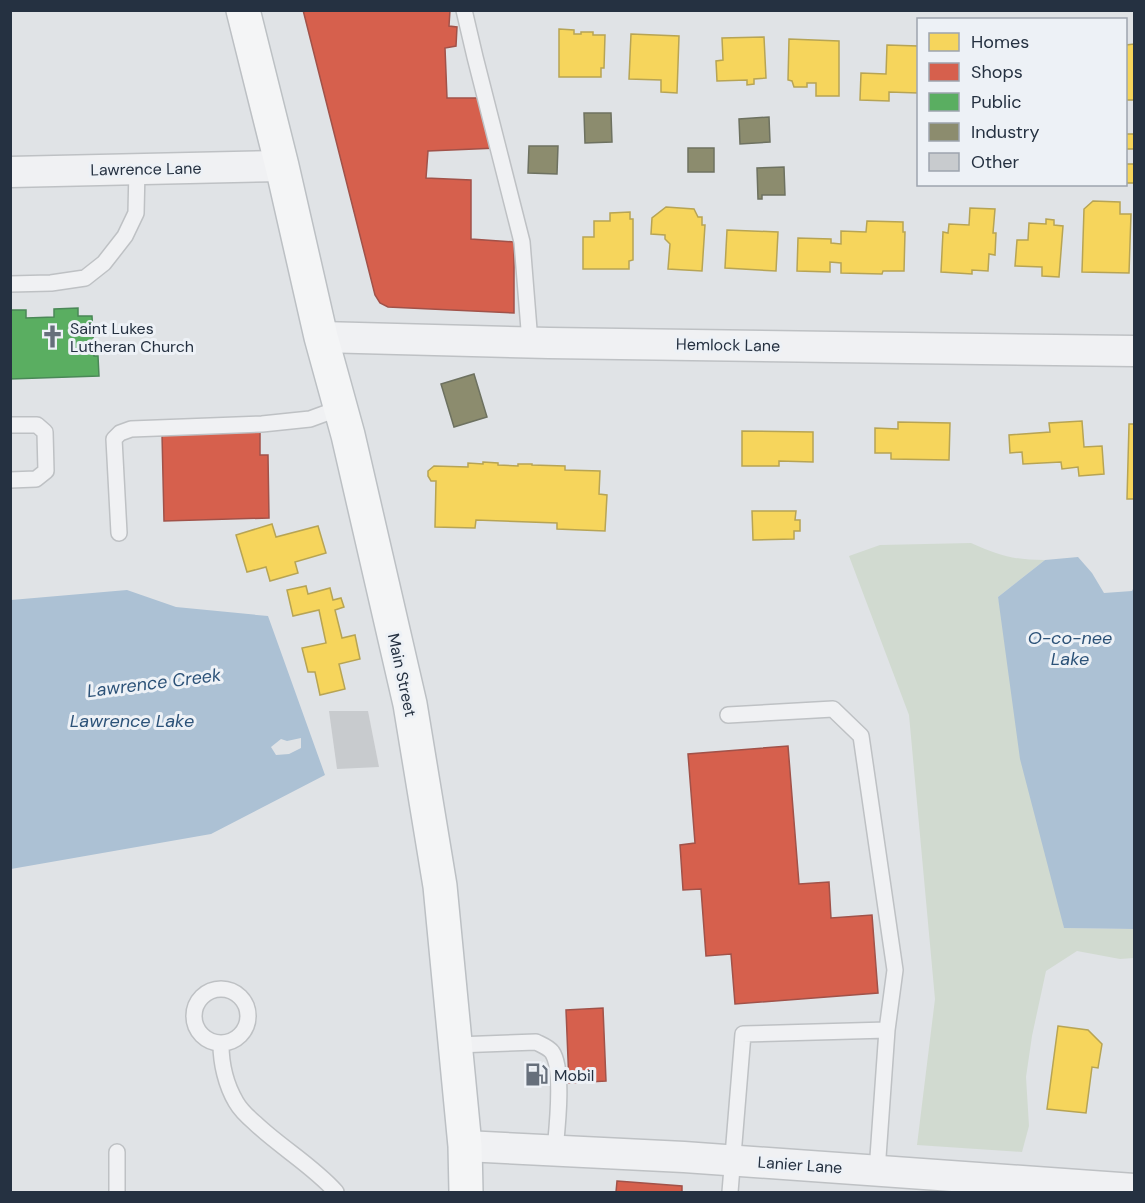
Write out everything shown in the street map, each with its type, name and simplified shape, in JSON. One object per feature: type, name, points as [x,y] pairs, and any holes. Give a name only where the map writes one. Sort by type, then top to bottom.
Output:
[{"type":"main road","name":"Main Street","points":[[243,10],[321,337],[348,435],[410,704],[440,886],[465,1146],[466,1192]]},
{"type":"street","name":"Lawrence Lane","points":[[10,172],[282,166]]},
{"type":"street","name":"Hemlock Lane","points":[[321,337],[1134,351]]},
{"type":"street","name":"Lanier Lane","points":[[465,1146],[732,1161],[1134,1189]]},
{"type":"lane","points":[[464,10],[522,242],[530,342]]},
{"type":"lane","points":[[10,284],[85,278],[104,263],[125,236],[136,213],[137,169]]},
{"type":"lane","points":[[118,533],[114,439],[120,433],[131,429],[262,424],[310,418],[340,408]]},
{"type":"lane","points":[[10,426],[37,425],[45,432],[46,471],[36,479],[10,480]]},
{"type":"lane","points":[[728,715],[833,709],[861,736],[895,970],[887,1030],[877,1171]]},
{"type":"lane","points":[[730,1192],[742,1034],[887,1030]]},
{"type":"lane","points":[[456,1045],[536,1042],[553,1053],[558,1093],[555,1150]]},
{"type":"lane","points":[[221,1044],[221,1058],[228,1085],[237,1104],[273,1140],[325,1180],[336,1192]]},
{"type":"lane","points":[[117,1152],[117,1192]]},
{"type":"shaded area","points":[[971,543],[1007,556],[1045,560],[998,597],[1064,928],[1134,929],[1134,958],[1120,959],[1077,951],[1046,971],[1026,1077],[1029,1126],[1022,1152],[917,1145],[935,999],[909,715],[849,556],[880,545]]},
{"type":"water","name":"O-co-nee Lake","points":[[1078,557],[1092,573],[1104,593],[1132,591],[1134,587],[1134,929],[1064,928],[1020,759],[998,597],[1045,560]]},
{"type":"water","name":"Lawrence Lake","points":[[127,590],[176,607],[268,616],[325,775],[211,834],[11,869],[11,600]],"holes":[[[301,738],[301,748],[289,754],[276,755],[271,747],[281,739],[287,741]]]},
{"type":"building: Homes","points":[[559,29],[574,30],[574,34],[593,32],[593,35],[605,35],[604,68],[601,68],[601,77],[559,77]]},
{"type":"building: Homes","points":[[631,34],[679,36],[677,93],[661,92],[661,80],[629,79]]},
{"type":"building: Homes","points":[[764,37],[766,78],[754,79],[754,84],[747,85],[747,80],[717,81],[716,61],[723,60],[722,38]]},
{"type":"building: Homes","points":[[789,39],[839,41],[839,96],[816,96],[816,83],[807,83],[807,87],[794,87],[792,81],[788,80]]},
{"type":"building: Homes","points":[[1134,44],[1134,100],[1127,100],[1127,45]]},
{"type":"building: Homes","points":[[887,45],[917,46],[917,93],[889,92],[889,101],[860,100],[861,73],[886,74]]},
{"type":"building: Homes","points":[[1127,134],[1134,134],[1134,149],[1127,149]]},
{"type":"building: Homes","points":[[1127,164],[1134,164],[1134,183],[1127,183]]},
{"type":"building: Homes","points":[[1093,201],[1120,202],[1120,214],[1131,214],[1129,273],[1082,272],[1084,209]]},
{"type":"building: Homes","points":[[666,207],[694,209],[698,217],[702,217],[702,225],[705,225],[702,271],[668,269],[670,244],[665,239],[665,235],[651,234],[652,218]]},
{"type":"building: Homes","points":[[970,208],[995,209],[993,233],[996,233],[995,255],[989,254],[988,271],[972,270],[972,274],[941,272],[943,232],[948,233],[949,224],[969,225]]},
{"type":"building: Homes","points":[[630,212],[630,219],[633,219],[633,260],[629,261],[629,269],[583,269],[583,237],[594,237],[594,221],[610,221],[610,213]]},
{"type":"building: Homes","points":[[1046,219],[1054,220],[1054,225],[1063,226],[1059,277],[1042,276],[1042,267],[1015,266],[1017,240],[1028,240],[1029,223],[1046,224]]},
{"type":"building: Homes","points":[[867,221],[903,222],[904,271],[883,271],[882,274],[841,273],[841,263],[830,262],[830,272],[797,271],[798,238],[831,239],[831,243],[841,244],[841,231],[866,232]]},
{"type":"building: Homes","points":[[727,230],[778,232],[776,271],[725,268]]},
{"type":"building: Homes","points":[[1082,421],[1084,447],[1102,446],[1104,474],[1079,476],[1078,467],[1062,469],[1061,462],[1023,464],[1022,452],[1010,453],[1009,435],[1050,432],[1049,423]]},
{"type":"building: Homes","points":[[898,422],[950,423],[949,460],[891,459],[891,453],[875,453],[875,428],[898,429]]},
{"type":"building: Homes","points":[[1129,424],[1134,424],[1134,499],[1127,499]]},
{"type":"building: Homes","points":[[742,431],[813,432],[813,462],[779,461],[779,466],[742,466]]},
{"type":"building: Homes","points":[[483,462],[518,466],[518,464],[532,464],[565,466],[565,470],[600,471],[599,494],[607,495],[605,531],[557,529],[557,523],[476,520],[475,528],[435,527],[436,481],[431,481],[428,471],[434,466],[468,467],[468,463],[483,464]]},
{"type":"building: Homes","points":[[752,511],[796,511],[795,520],[800,520],[800,531],[794,531],[794,539],[753,540]]},
{"type":"building: Homes","points":[[272,524],[276,537],[318,526],[326,553],[295,562],[298,573],[270,581],[266,567],[247,572],[236,535]]},
{"type":"building: Homes","points":[[306,586],[308,594],[330,588],[333,600],[341,598],[344,607],[335,610],[342,638],[355,635],[360,659],[339,664],[345,689],[320,695],[315,672],[308,672],[302,648],[326,643],[319,610],[293,616],[287,590]]},
{"type":"building: Homes","points":[[1058,1026],[1088,1030],[1102,1044],[1098,1068],[1092,1067],[1086,1113],[1047,1109]]},
{"type":"building: Shops","points":[[303,10],[450,10],[449,26],[457,27],[456,46],[445,48],[447,98],[481,98],[497,148],[428,151],[426,178],[471,180],[471,239],[514,242],[514,313],[388,307],[380,303],[375,295]]},
{"type":"building: Shops","points":[[260,432],[260,455],[268,455],[269,518],[164,521],[162,434]]},
{"type":"building: Shops","points":[[788,746],[799,884],[829,882],[831,918],[872,915],[878,993],[735,1004],[731,954],[706,956],[701,889],[683,890],[680,845],[695,843],[688,754]]},
{"type":"building: Shops","points":[[603,1008],[606,1081],[569,1083],[566,1010]]},
{"type":"building: Shops","points":[[617,1181],[682,1186],[682,1192],[616,1192]]},
{"type":"building: Public","name":"Saint Lukes Lutheran Church","points":[[78,308],[78,316],[92,316],[94,356],[98,356],[99,376],[10,379],[10,310],[26,310],[26,318],[54,317],[54,309]]},
{"type":"building: Industry","points":[[584,113],[611,113],[612,142],[585,143]]},
{"type":"building: Industry","points":[[769,117],[770,142],[740,144],[739,119]]},
{"type":"building: Industry","points":[[529,146],[558,146],[557,174],[528,173]]},
{"type":"building: Industry","points":[[688,148],[714,148],[714,172],[688,172]]},
{"type":"building: Industry","points":[[784,167],[785,195],[762,195],[762,199],[758,199],[757,168]]},
{"type":"building: Industry","points":[[474,374],[487,417],[454,427],[441,384]]},
{"type":"building: Other","points":[[329,711],[368,711],[379,767],[337,769]]},
{"type":"place","name":"Saint Lukes Lutheran Church","points":[[52,337]]},
{"type":"place","name":"Mobil","points":[[536,1075]]},
{"type":"water label","name":"Lawrence Creek","points":[[154,683]]}]
